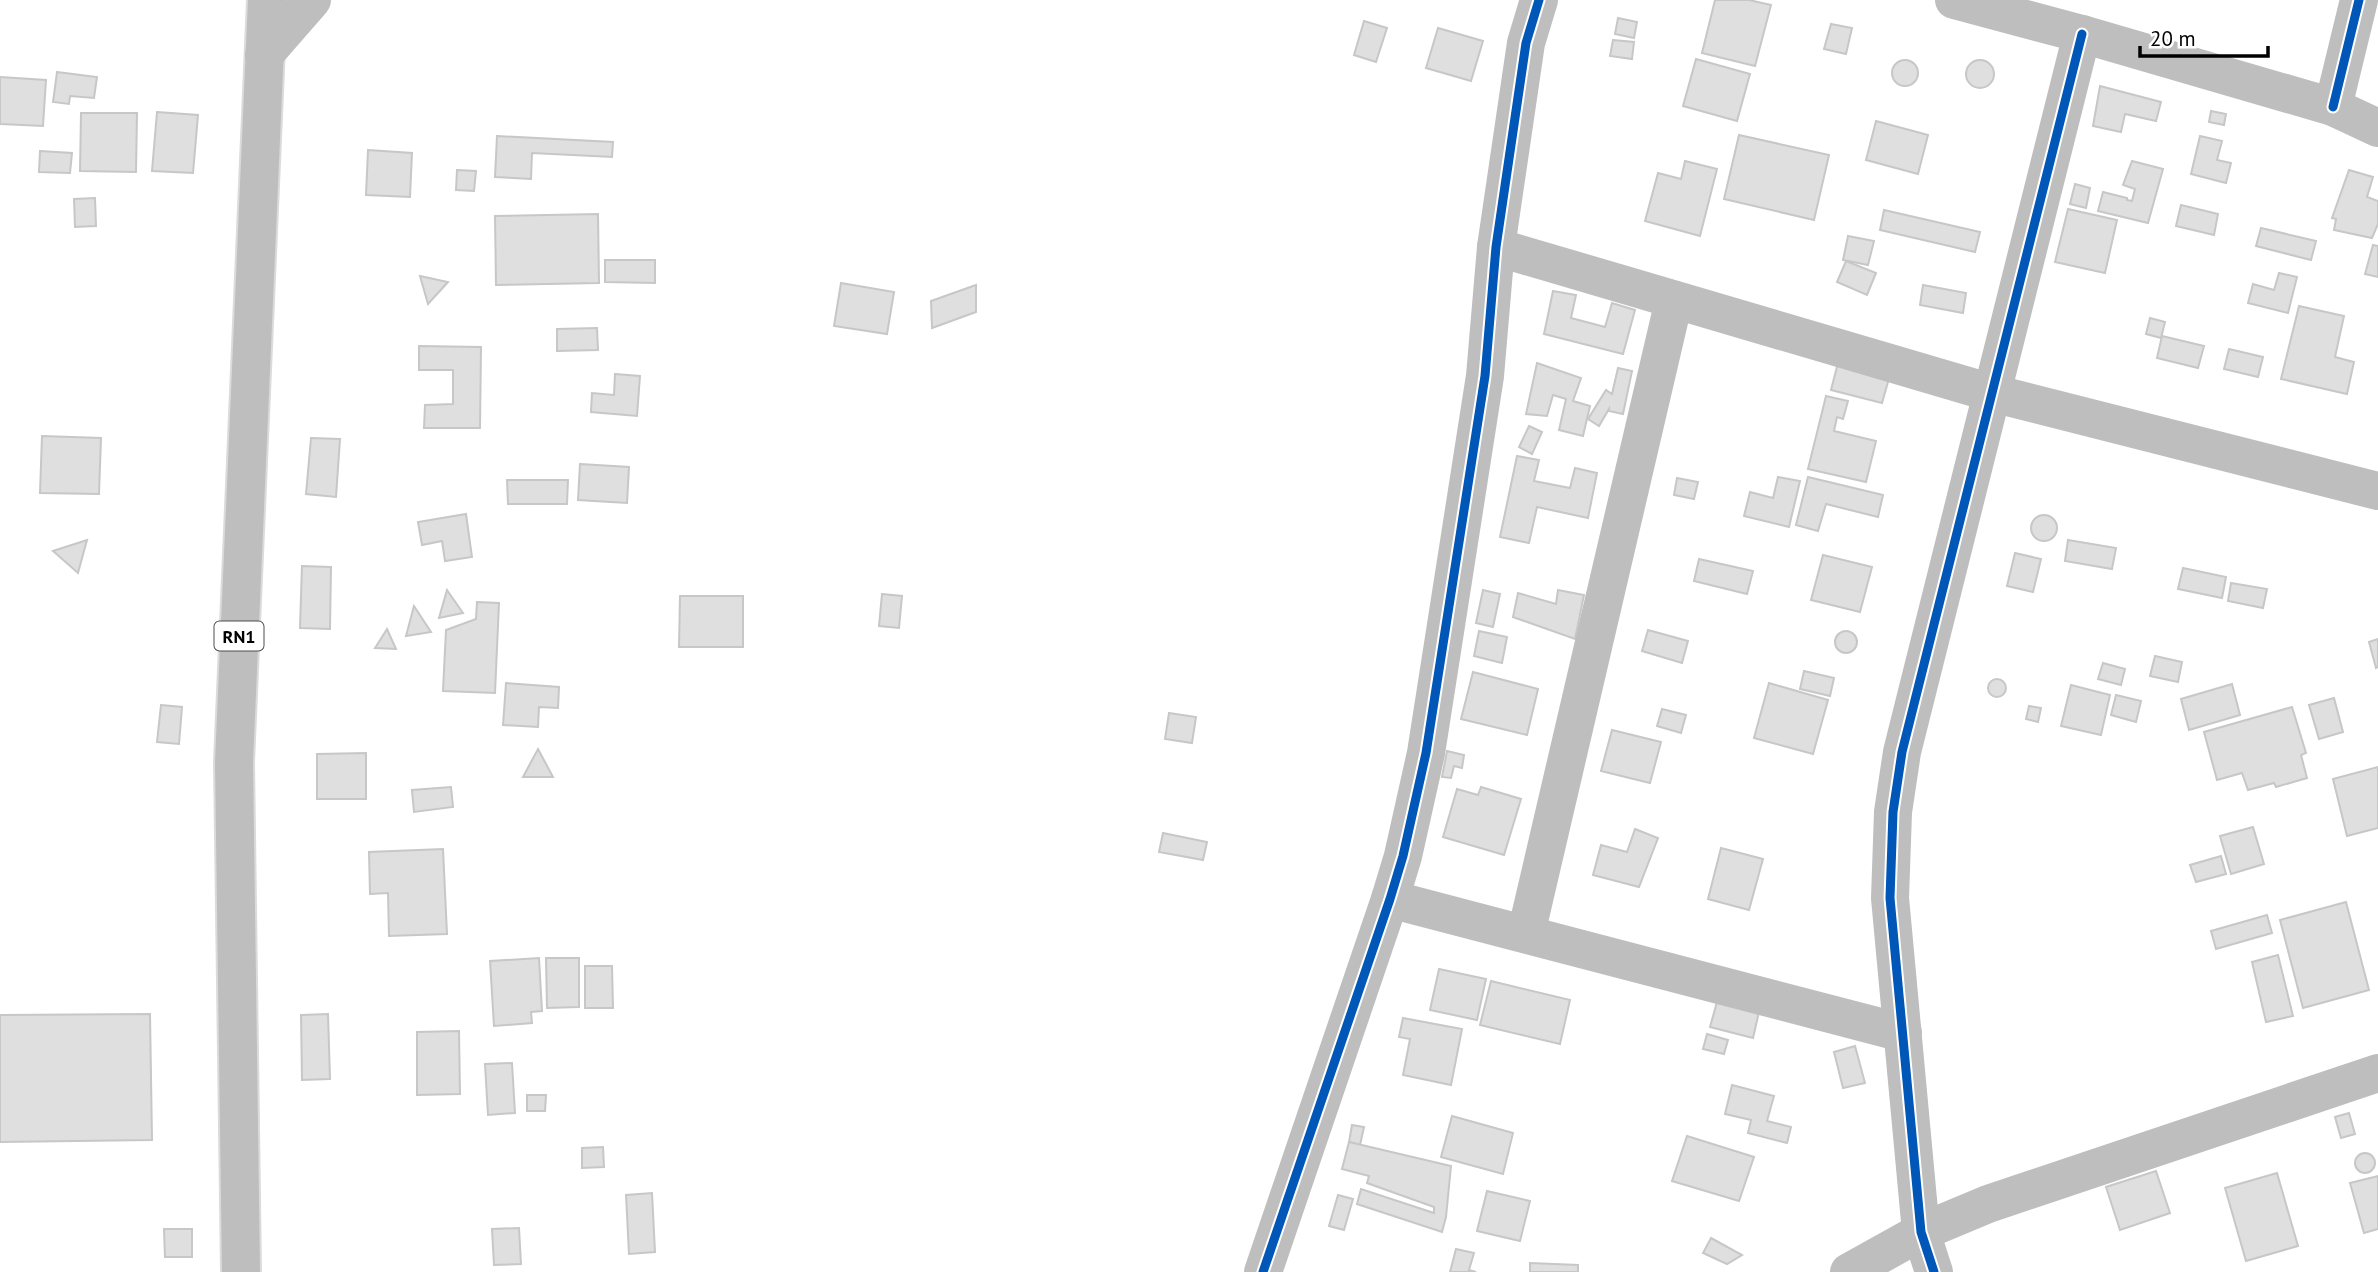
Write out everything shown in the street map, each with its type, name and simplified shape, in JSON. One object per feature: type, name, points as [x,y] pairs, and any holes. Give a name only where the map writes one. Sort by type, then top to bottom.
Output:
[{"type":"main road","name":"RN1","points":[[241,1272],[234,762],[267,0]]},
{"type":"main road","points":[[264,55],[312,0]]},
{"type":"main road","points":[[1263,1272],[1390,898],[1403,856],[1426,753],[1485,376],[1496,247],[1526,43],[1539,0]]},
{"type":"main road","points":[[2333,107],[2359,0]]},
{"type":"main road","points":[[1970,2],[2333,107],[2378,128]]},
{"type":"main road","points":[[1934,1272],[1921,1232],[1890,898],[1895,800],[1902,752],[2082,33]]},
{"type":"main road","points":[[1496,247],[1992,393],[2378,491]]},
{"type":"main road","points":[[1526,934],[1674,300]]},
{"type":"main road","points":[[1390,898],[1903,1032]]},
{"type":"main road","points":[[1849,1272],[1921,1232],[1988,1204],[2378,1073]]},
{"type":"building","points":[[1715,0],[1749,0],[1771,5],[1755,66],[1702,53]]},
{"type":"building","points":[[1618,18],[1637,22],[1634,38],[1615,34]]},
{"type":"building","points":[[1364,21],[1387,28],[1376,62],[1354,55]]},
{"type":"building","points":[[1831,24],[1852,28],[1846,54],[1824,49]]},
{"type":"building","points":[[1438,28],[1483,41],[1471,81],[1426,68]]},
{"type":"building","points":[[1613,40],[1634,42],[1632,59],[1610,56]]},
{"type":"building","points":[[1696,59],[1750,74],[1737,121],[1683,106]]},
{"type":"building","points":[[1905,60],[1914,64],[1918,73],[1914,82],[1905,86],[1896,82],[1892,73],[1896,64]]},
{"type":"building","points":[[1980,60],[1990,64],[1994,74],[1990,84],[1980,88],[1970,84],[1966,74],[1970,64]]},
{"type":"building","points":[[57,72],[97,77],[94,98],[70,96],[69,104],[53,102]]},
{"type":"building","points":[[0,77],[46,80],[43,126],[0,124]]},
{"type":"building","points":[[2100,86],[2161,102],[2156,121],[2125,114],[2121,132],[2093,126]]},
{"type":"building","points":[[2211,111],[2226,114],[2224,125],[2209,122]]},
{"type":"building","points":[[157,112],[198,115],[193,173],[152,171]]},
{"type":"building","points":[[81,113],[137,113],[136,172],[80,171]]},
{"type":"building","points":[[1876,121],[1928,135],[1918,174],[1866,160]]},
{"type":"building","points":[[1739,135],[1829,155],[1814,220],[1724,199]]},
{"type":"building","points":[[497,136],[613,142],[612,157],[532,153],[531,179],[495,177]]},
{"type":"building","points":[[2200,136],[2222,141],[2217,160],[2231,163],[2226,183],[2191,174]]},
{"type":"building","points":[[368,150],[412,153],[410,197],[366,195]]},
{"type":"building","points":[[40,151],[72,153],[70,173],[39,172]]},
{"type":"building","points":[[1685,161],[1717,169],[1700,236],[1645,221],[1658,173],[1681,179]]},
{"type":"building","points":[[2132,161],[2163,169],[2148,223],[2098,211],[2103,192],[2132,201],[2135,189],[2123,185]]},
{"type":"building","points":[[457,170],[476,171],[474,191],[456,190]]},
{"type":"building","points":[[2349,170],[2373,177],[2367,197],[2378,201],[2378,224],[2372,238],[2334,230],[2336,219],[2332,218]]},
{"type":"building","points":[[2075,184],[2090,188],[2086,208],[2070,204]]},
{"type":"building","points":[[95,198],[96,226],[75,227],[74,199]]},
{"type":"building","points":[[2181,205],[2218,214],[2214,235],[2176,226]]},
{"type":"building","points":[[2068,209],[2117,220],[2105,273],[2055,262]]},
{"type":"building","points":[[1884,210],[1980,232],[1975,252],[1880,230]]},
{"type":"building","points":[[598,214],[599,283],[496,285],[495,216]]},
{"type":"building","points":[[2261,228],[2316,241],[2311,260],[2256,246]]},
{"type":"building","points":[[1848,236],[1874,241],[1868,265],[1843,260]]},
{"type":"building","points":[[2373,245],[2378,246],[2378,277],[2365,274]]},
{"type":"building","points":[[605,260],[655,260],[655,283],[605,282]]},
{"type":"building","points":[[1846,261],[1876,273],[1867,295],[1837,282]]},
{"type":"building","points":[[2279,273],[2297,277],[2288,313],[2248,303],[2253,284],[2274,290]]},
{"type":"building","points":[[420,276],[448,282],[428,304]]},
{"type":"building","points":[[841,283],[894,292],[887,334],[834,326]]},
{"type":"building","points":[[976,285],[976,312],[932,328],[931,301]]},
{"type":"building","points":[[1923,285],[1966,293],[1963,313],[1920,305]]},
{"type":"building","points":[[1553,291],[1576,295],[1571,318],[1605,327],[1612,303],[1635,310],[1623,354],[1544,334]]},
{"type":"building","points":[[2299,306],[2344,316],[2335,357],[2354,362],[2347,394],[2281,379]]},
{"type":"building","points":[[2150,318],[2165,322],[2161,338],[2146,334]]},
{"type":"building","points":[[597,328],[598,350],[557,351],[557,329]]},
{"type":"building","points":[[2162,336],[2204,346],[2198,368],[2157,358]]},
{"type":"building","points":[[419,346],[481,347],[480,428],[424,428],[425,405],[453,404],[453,370],[419,370]]},
{"type":"building","points":[[2229,349],[2263,357],[2258,377],[2224,369]]},
{"type":"building","points":[[1840,355],[1892,368],[1882,403],[1831,390]]},
{"type":"building","points":[[1537,363],[1581,378],[1573,401],[1590,406],[1583,436],[1559,430],[1566,399],[1553,395],[1547,416],[1526,414]]},
{"type":"building","points":[[1618,368],[1632,371],[1623,414],[1609,409],[1599,426],[1588,419],[1606,390],[1612,394]]},
{"type":"building","points":[[615,374],[640,376],[637,416],[591,412],[592,393],[614,395]]},
{"type":"building","points":[[1826,396],[1848,401],[1843,419],[1837,417],[1834,431],[1876,441],[1866,482],[1808,469]]},
{"type":"building","points":[[1529,426],[1542,432],[1532,454],[1519,447]]},
{"type":"building","points":[[42,436],[101,438],[99,494],[40,493]]},
{"type":"building","points":[[311,438],[340,439],[336,497],[306,494]]},
{"type":"building","points":[[1517,456],[1539,460],[1534,481],[1570,488],[1575,468],[1597,473],[1588,518],[1537,507],[1529,543],[1500,537]]},
{"type":"building","points":[[580,464],[629,467],[627,503],[578,500]]},
{"type":"building","points":[[1778,477],[1800,481],[1789,527],[1744,516],[1750,492],[1773,498]]},
{"type":"building","points":[[1808,477],[1883,495],[1878,517],[1826,504],[1818,531],[1796,525]]},
{"type":"building","points":[[1677,478],[1698,482],[1694,499],[1674,495]]},
{"type":"building","points":[[507,480],[568,480],[567,504],[508,504]]},
{"type":"building","points":[[466,514],[472,557],[445,561],[442,541],[422,545],[418,522]]},
{"type":"building","points":[[2044,515],[2053,519],[2057,528],[2053,537],[2044,541],[2035,537],[2031,528],[2035,519]]},
{"type":"building","points":[[87,540],[78,573],[53,551]]},
{"type":"building","points":[[2068,540],[2116,548],[2112,569],[2065,561]]},
{"type":"building","points":[[2015,553],[2041,559],[2033,592],[2007,586]]},
{"type":"building","points":[[1823,555],[1872,567],[1860,612],[1811,600]]},
{"type":"building","points":[[1699,559],[1753,571],[1747,594],[1694,581]]},
{"type":"building","points":[[302,566],[331,567],[330,629],[300,628]]},
{"type":"building","points":[[2183,568],[2226,577],[2222,598],[2178,589]]},
{"type":"building","points":[[2231,583],[2267,589],[2263,608],[2228,601]]},
{"type":"building","points":[[447,590],[463,613],[439,618]]},
{"type":"building","points":[[1483,590],[1500,594],[1493,627],[1476,623]]},
{"type":"building","points":[[1558,590],[1584,595],[1575,639],[1513,617],[1518,593],[1556,604]]},
{"type":"building","points":[[882,594],[902,596],[899,628],[879,626]]},
{"type":"building","points":[[680,596],[743,596],[743,647],[679,647]]},
{"type":"building","points":[[477,602],[499,603],[495,693],[443,691],[446,630],[476,619]]},
{"type":"building","points":[[414,606],[431,632],[406,636]]},
{"type":"building","points":[[387,629],[396,649],[375,648]]},
{"type":"building","points":[[1648,630],[1688,641],[1682,663],[1642,651]]},
{"type":"building","points":[[1479,631],[1507,637],[1502,663],[1474,656]]},
{"type":"building","points":[[1846,631],[1854,634],[1857,642],[1854,650],[1846,653],[1838,650],[1835,642],[1838,634]]},
{"type":"building","points":[[2378,639],[2378,667],[2376,668],[2369,642]]},
{"type":"building","points":[[2155,656],[2182,662],[2178,682],[2150,676]]},
{"type":"building","points":[[2103,663],[2125,669],[2121,685],[2098,679]]},
{"type":"building","points":[[1804,671],[1834,678],[1830,696],[1800,689]]},
{"type":"building","points":[[1473,672],[1538,689],[1527,735],[1461,719]]},
{"type":"building","points":[[1993,679],[2001,679],[2006,688],[2004,695],[1993,697],[1988,692],[1988,684]]},
{"type":"building","points":[[506,683],[559,687],[558,708],[539,707],[538,727],[503,725]]},
{"type":"building","points":[[1769,683],[1828,700],[1813,754],[1754,738]]},
{"type":"building","points":[[2232,684],[2240,715],[2189,730],[2181,699]]},
{"type":"building","points":[[2071,685],[2110,695],[2101,735],[2061,726]]},
{"type":"building","points":[[2116,695],[2141,701],[2136,722],[2111,715]]},
{"type":"building","points":[[2334,698],[2343,732],[2319,739],[2309,705]]},
{"type":"building","points":[[161,705],[182,707],[179,744],[157,742]]},
{"type":"building","points":[[2029,706],[2041,708],[2038,722],[2026,719]]},
{"type":"building","points":[[2292,707],[2306,753],[2301,755],[2307,778],[2276,787],[2274,783],[2248,790],[2242,773],[2217,780],[2204,732]]},
{"type":"building","points":[[1662,709],[1686,715],[1681,733],[1657,726]]},
{"type":"building","points":[[1169,713],[1196,717],[1192,743],[1165,739]]},
{"type":"building","points":[[1612,730],[1661,742],[1650,783],[1601,771]]},
{"type":"building","points":[[538,749],[553,777],[523,777]]},
{"type":"building","points":[[1447,751],[1464,755],[1462,768],[1454,766],[1451,778],[1442,777]]},
{"type":"building","points":[[366,753],[366,799],[317,799],[317,754]]},
{"type":"building","points":[[2378,767],[2378,828],[2347,836],[2333,779]]},
{"type":"building","points":[[451,787],[453,807],[414,812],[412,790]]},
{"type":"building","points":[[1481,787],[1521,799],[1504,855],[1443,837],[1457,789],[1478,795]]},
{"type":"building","points":[[2253,827],[2264,864],[2231,874],[2220,836]]},
{"type":"building","points":[[1635,829],[1658,838],[1639,887],[1593,875],[1601,845],[1627,852]]},
{"type":"building","points":[[1163,833],[1207,842],[1203,860],[1159,852]]},
{"type":"building","points":[[1721,848],[1763,859],[1749,910],[1708,899]]},
{"type":"building","points":[[443,849],[447,934],[389,936],[388,893],[370,894],[369,852]]},
{"type":"building","points":[[2221,856],[2226,874],[2196,882],[2190,865]]},
{"type":"building","points":[[2346,902],[2369,990],[2303,1008],[2280,920]]},
{"type":"building","points":[[2267,915],[2272,933],[2216,949],[2211,931]]},
{"type":"building","points":[[2278,955],[2293,1016],[2266,1022],[2252,962]]},
{"type":"building","points":[[539,958],[542,1011],[531,1012],[532,1023],[494,1026],[490,961]]},
{"type":"building","points":[[546,958],[579,958],[579,1007],[547,1008]]},
{"type":"building","points":[[585,966],[612,966],[613,1008],[585,1008]]},
{"type":"building","points":[[1439,969],[1486,979],[1477,1020],[1430,1010]]},
{"type":"building","points":[[1491,981],[1570,1000],[1560,1044],[1480,1025]]},
{"type":"building","points":[[1717,1002],[1759,1012],[1753,1038],[1710,1027]]},
{"type":"building","points":[[150,1014],[152,1140],[0,1142],[0,1015]]},
{"type":"building","points":[[328,1014],[330,1079],[302,1080],[301,1015]]},
{"type":"building","points":[[1403,1018],[1462,1029],[1451,1085],[1403,1075],[1410,1039],[1399,1037]]},
{"type":"building","points":[[459,1031],[460,1094],[417,1095],[417,1032]]},
{"type":"building","points":[[1707,1034],[1728,1040],[1724,1054],[1703,1049]]},
{"type":"building","points":[[1855,1046],[1865,1083],[1843,1088],[1834,1052]]},
{"type":"building","points":[[512,1063],[515,1113],[488,1115],[485,1064]]},
{"type":"building","points":[[1732,1085],[1774,1096],[1767,1121],[1791,1127],[1787,1143],[1748,1133],[1751,1120],[1725,1114]]},
{"type":"building","points":[[527,1095],[546,1095],[545,1111],[527,1111]]},
{"type":"building","points":[[2349,1113],[2355,1134],[2341,1138],[2335,1117]]},
{"type":"building","points":[[1452,1116],[1513,1133],[1503,1174],[1441,1157]]},
{"type":"building","points":[[1352,1125],[1364,1127],[1360,1145],[1349,1142]]},
{"type":"building","points":[[1687,1136],[1754,1157],[1739,1201],[1672,1181]]},
{"type":"building","points":[[1349,1142],[1451,1166],[1442,1232],[1357,1204],[1361,1189],[1434,1213],[1434,1207],[1367,1183],[1369,1176],[1342,1169]]},
{"type":"building","points":[[603,1147],[604,1167],[582,1168],[582,1148]]},
{"type":"building","points":[[2361,1153],[2369,1153],[2375,1163],[2369,1173],[2361,1173],[2355,1167],[2355,1159]]},
{"type":"building","points":[[2156,1171],[2170,1213],[2120,1230],[2106,1187]]},
{"type":"building","points":[[2277,1173],[2298,1246],[2246,1261],[2225,1188]]},
{"type":"building","points":[[2378,1176],[2378,1229],[2364,1233],[2350,1183]]},
{"type":"building","points":[[1487,1191],[1530,1201],[1520,1241],[1477,1231]]},
{"type":"building","points":[[652,1193],[655,1252],[629,1254],[626,1195]]},
{"type":"building","points":[[1338,1195],[1353,1199],[1344,1230],[1329,1226]]},
{"type":"building","points":[[519,1228],[521,1264],[494,1265],[492,1229]]},
{"type":"building","points":[[164,1229],[192,1229],[192,1257],[165,1257]]},
{"type":"building","points":[[1711,1238],[1742,1255],[1727,1264],[1703,1253]]},
{"type":"building","points":[[1456,1249],[1474,1253],[1469,1270],[1476,1272],[1450,1272]]},
{"type":"building","points":[[1530,1263],[1578,1265],[1578,1272],[1530,1272]]},
{"type":"cycle path","points":[[1263,1272],[1390,899],[1403,856],[1426,753],[1485,376],[1496,247],[1526,43],[1539,0]]},
{"type":"cycle path","points":[[2333,107],[2359,0]]},
{"type":"cycle path","points":[[1934,1272],[1921,1232],[1890,898],[1893,812],[1902,752],[2082,34]]}]
